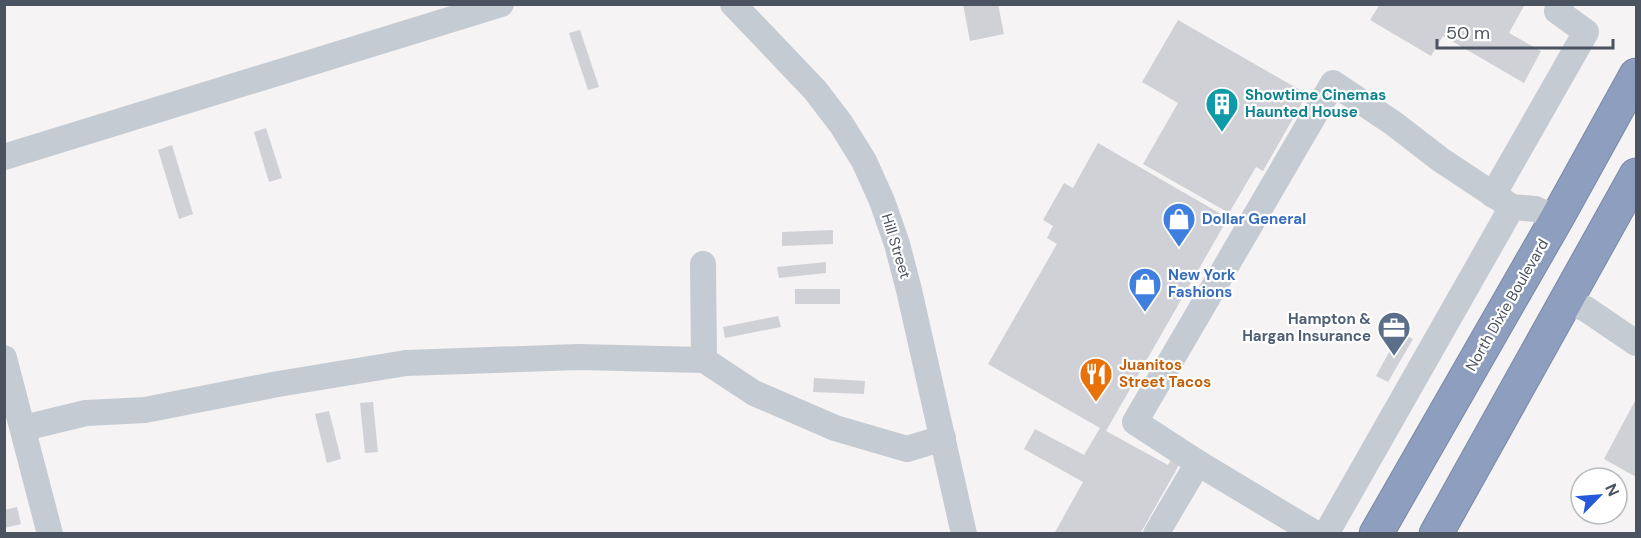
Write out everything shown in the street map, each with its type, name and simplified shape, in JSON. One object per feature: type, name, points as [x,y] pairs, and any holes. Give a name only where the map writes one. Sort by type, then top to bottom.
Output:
[{"type":"highway","name":"North Dixie Boulevard","points":[[1376,534],[1636,75]]},
{"type":"highway","points":[[1436,534],[1636,175]]},
{"type":"street","points":[[4,158],[501,4]]},
{"type":"street","name":"Hill Street","points":[[733,4],[815,90],[841,124],[864,161],[882,201],[897,244],[909,290],[964,534]]},
{"type":"street","points":[[1326,534],[1503,201],[1586,32],[1557,11],[1561,4]]},
{"type":"street","points":[[1303,530],[1135,422],[1333,83],[1503,201],[1535,209],[1557,218]]},
{"type":"street","points":[[703,264],[704,360]]},
{"type":"street","points":[[1566,301],[1586,309],[1636,343]]},
{"type":"street","points":[[24,428],[86,412],[146,410],[278,384],[406,363],[578,357],[704,360],[754,393],[835,428],[907,449],[943,438]]},
{"type":"street","points":[[4,358],[50,534]]},
{"type":"street","points":[[1156,534],[1198,463]]},
{"type":"building","points":[[963,4],[998,4],[1004,34],[970,41]]},
{"type":"building","points":[[1380,4],[1525,4],[1509,33],[1541,51],[1524,83],[1443,36],[1431,56],[1370,20]]},
{"type":"building","name":"Showtime Cinemas Haunted House","points":[[1178,20],[1307,94],[1263,171],[1256,167],[1229,213],[1143,164],[1178,103],[1142,82]]},
{"type":"building","points":[[580,30],[599,87],[588,90],[569,33]]},
{"type":"building","points":[[266,128],[282,178],[269,182],[254,132]]},
{"type":"building","points":[[1098,143],[1228,218],[1106,431],[1168,465],[1171,460],[1179,465],[1140,534],[1054,534],[1083,482],[1024,449],[1035,429],[1084,455],[1100,428],[988,364],[1057,244],[1047,238],[1053,226],[1043,220],[1064,183],[1073,188]]},
{"type":"building","points":[[172,145],[193,214],[179,219],[158,150]]},
{"type":"building","points":[[833,230],[833,244],[782,246],[782,232]]},
{"type":"building","points":[[826,262],[826,273],[779,278],[777,267]]},
{"type":"building","points":[[795,289],[840,289],[840,304],[795,304]]},
{"type":"building","points":[[778,316],[781,327],[725,338],[723,327]]},
{"type":"building","name":"Hampton & Hargan Insurance","points":[[1400,332],[1413,339],[1388,382],[1376,376]]},
{"type":"building","points":[[814,378],[865,381],[864,394],[813,392]]},
{"type":"building","points":[[1636,399],[1636,477],[1629,473],[1629,466],[1616,466],[1604,459]]},
{"type":"building","points":[[373,402],[378,452],[365,453],[360,403]]},
{"type":"building","points":[[329,411],[341,459],[327,463],[315,414]]},
{"type":"building","points":[[17,507],[21,524],[4,528],[4,510]]},
{"type":"place","name":"Showtime Cinemas Haunted House","points":[[1222,133]]},
{"type":"place","name":"Dollar General","points":[[1179,248]]},
{"type":"place","name":"New York Fashions","points":[[1145,313]]},
{"type":"place","name":"Hampton & Hargan Insurance","points":[[1394,357]]},
{"type":"place","name":"Juanitos Street Tacos","points":[[1096,403]]}]
